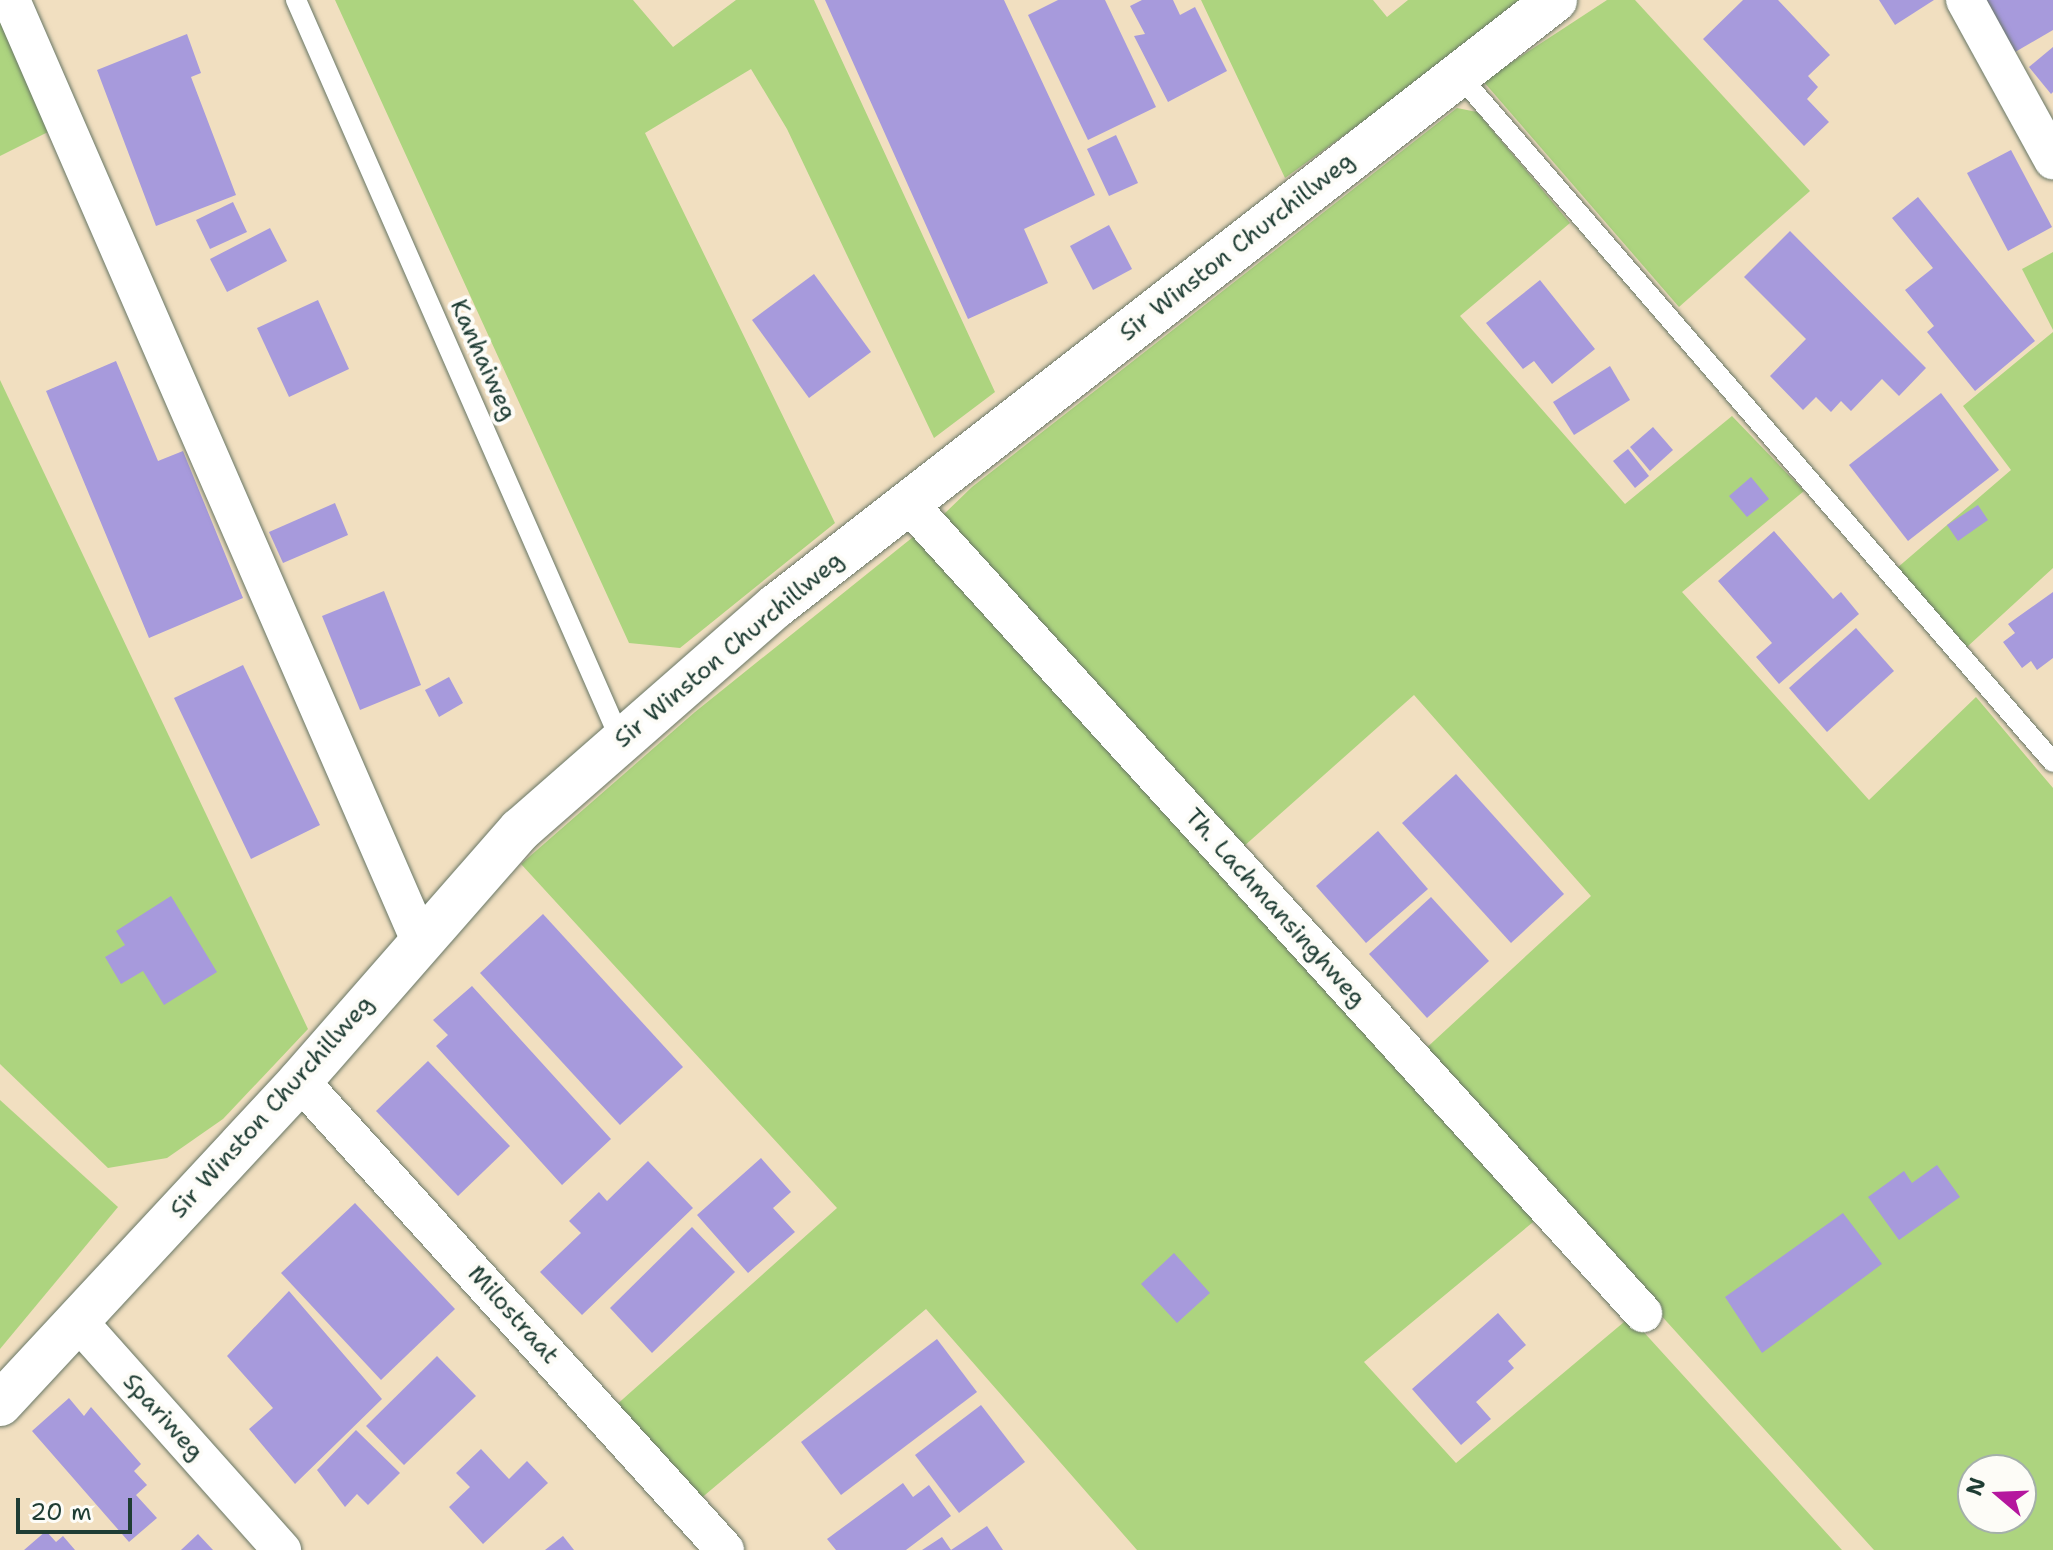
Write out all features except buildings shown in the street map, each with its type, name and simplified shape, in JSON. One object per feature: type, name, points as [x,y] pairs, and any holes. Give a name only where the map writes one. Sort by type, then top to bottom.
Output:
[{"type":"street","points":[[11,0],[421,943]]},
{"type":"street","name":"Sir Winston Churchillweg","points":[[0,1404],[300,1081],[520,830],[776,606],[1555,0]]},
{"type":"street","points":[[1965,0],[2053,160]]},
{"type":"street","name":"Th. Lachmansinghweg","points":[[908,503],[1643,1313]]},
{"type":"street","name":"Milostraat","points":[[300,1081],[725,1550]]},
{"type":"street","name":"Spariweg","points":[[76,1319],[282,1550]]},
{"type":"lane","name":"Kanhaiweg","points":[[296,0],[621,741]]},
{"type":"lane","points":[[1459,75],[2053,762]]},
{"type":"green space","points":[[335,0],[633,0],[673,47],[736,0],[814,0],[995,392],[934,438],[787,129],[751,69],[645,133],[835,523],[680,648],[629,643]]},
{"type":"green space","points":[[1201,0],[1373,0],[1387,17],[1408,0],[1531,0],[1285,178]]},
{"type":"green space","points":[[1607,0],[1635,0],[1810,191],[1679,307],[1483,81]]},
{"type":"green space","points":[[0,18],[54,129],[0,156]]},
{"type":"green space","points":[[1457,108],[1477,112],[1570,223],[1460,316],[1625,504],[1732,416],[1804,491],[1682,592],[1869,800],[1976,697],[2053,788],[2053,1550],[1874,1550],[1422,1052],[1591,896],[1414,695],[1243,847],[942,516],[972,487]]},
{"type":"green space","points":[[2053,252],[2053,330],[2022,269]]},
{"type":"green space","points":[[2053,332],[2053,568],[1967,647],[1897,568],[2011,470],[1963,406]]},
{"type":"green space","points":[[0,380],[308,1029],[223,1119],[167,1158],[108,1168],[0,1064]]},
{"type":"green space","points":[[918,533],[1538,1218],[1364,1362],[1456,1463],[1630,1317],[1842,1550],[1137,1550],[926,1309],[699,1500],[614,1407],[837,1208],[521,864],[695,712]]},
{"type":"green space","points":[[0,1100],[118,1207],[0,1349]]}]
